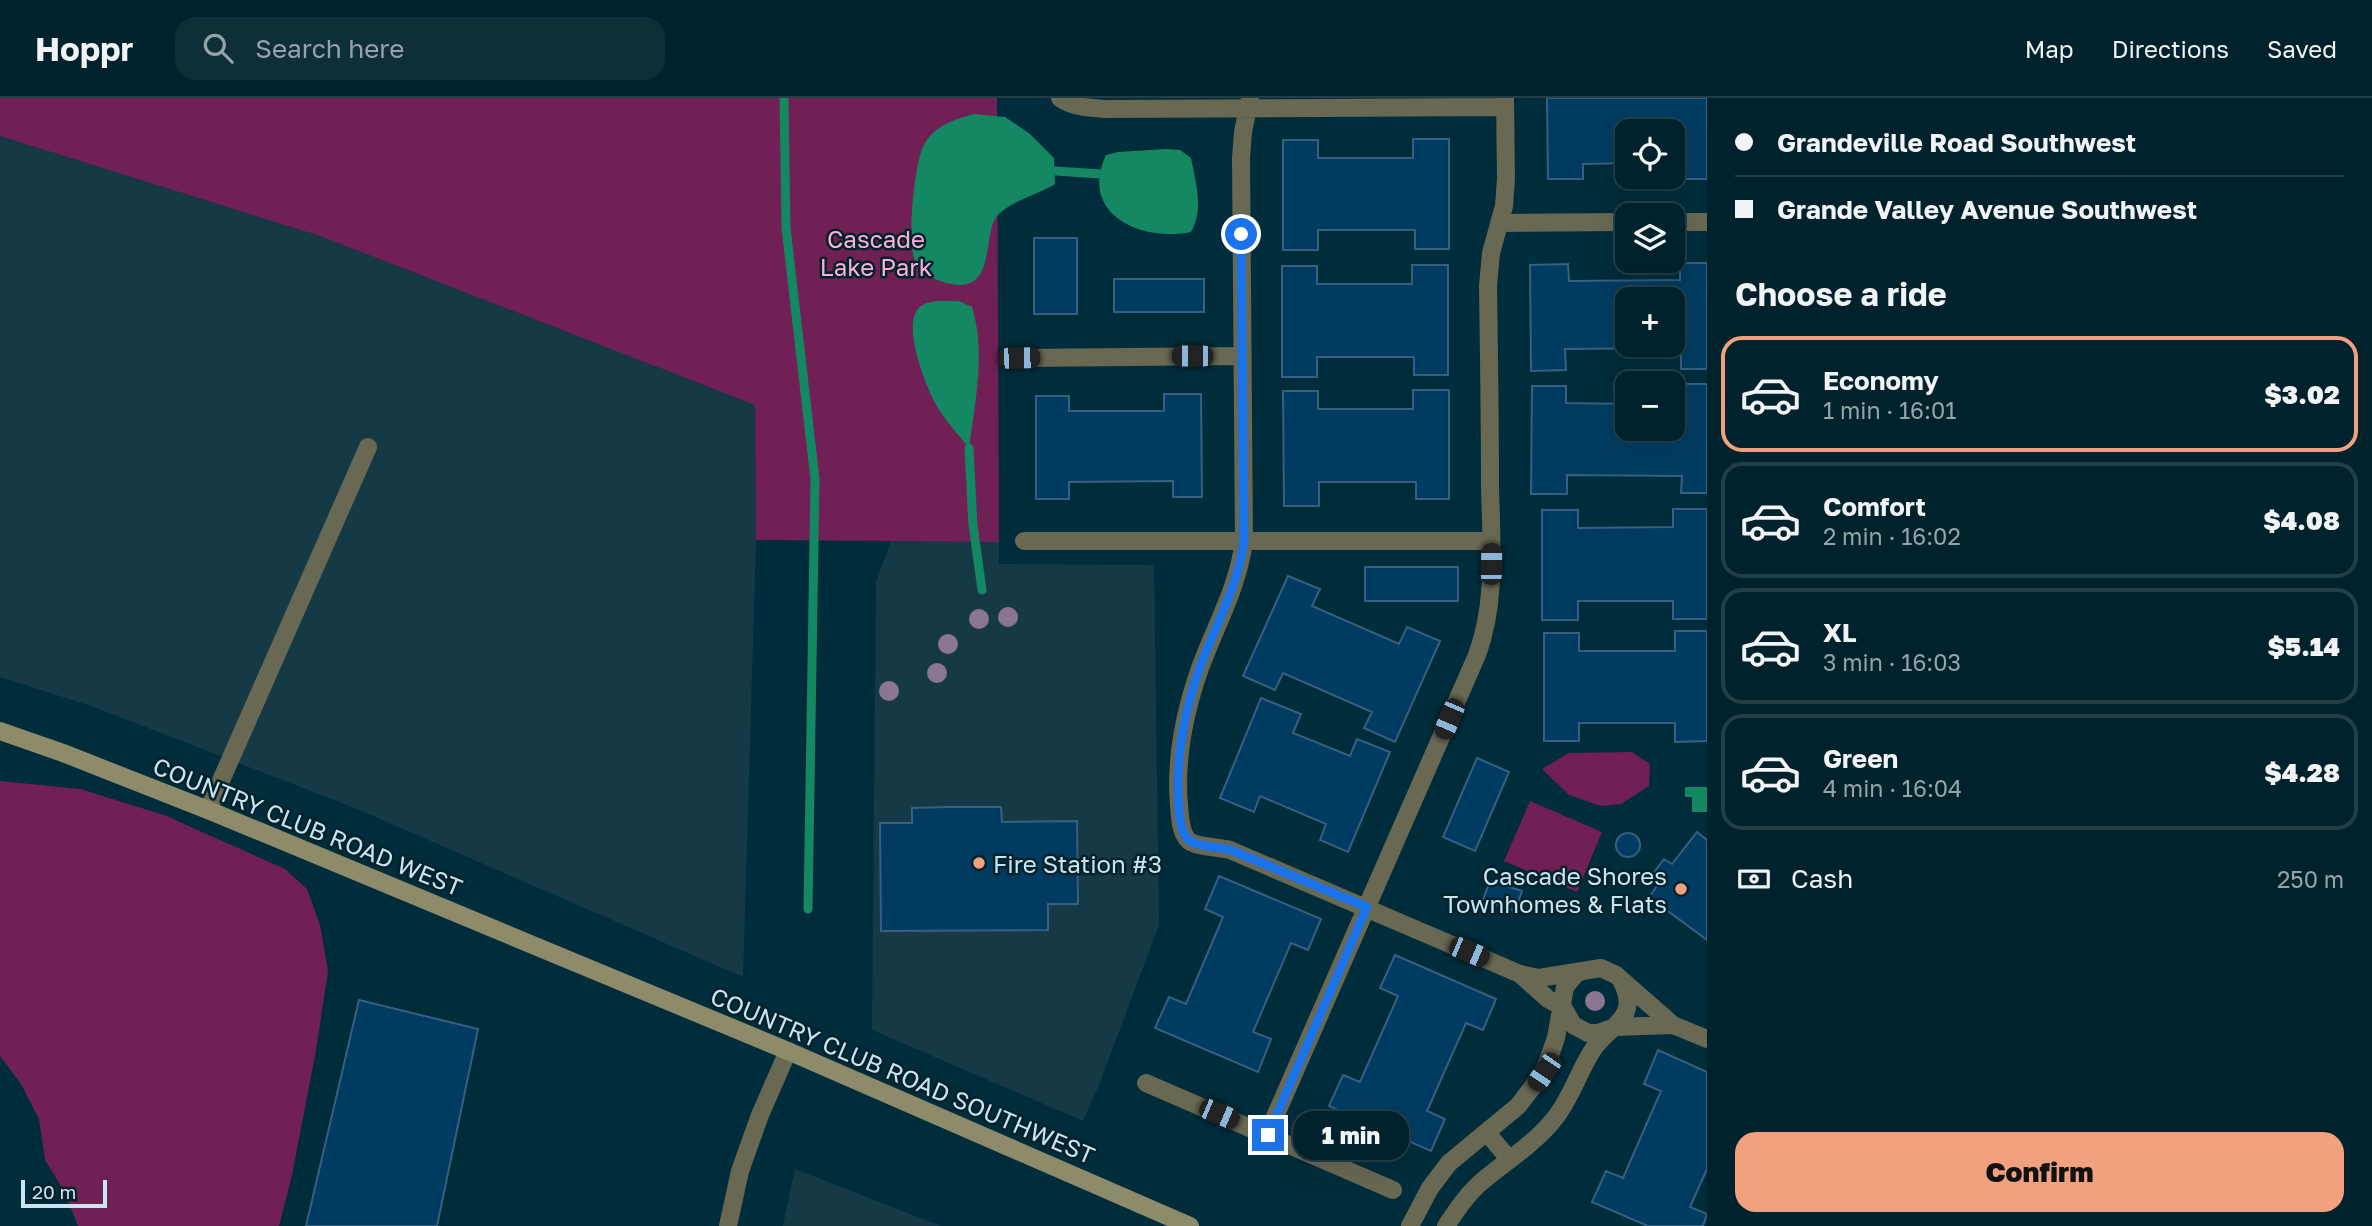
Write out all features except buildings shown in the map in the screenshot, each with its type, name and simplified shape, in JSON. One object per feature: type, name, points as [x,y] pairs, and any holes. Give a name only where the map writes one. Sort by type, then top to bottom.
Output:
[{"type":"main road","name":"COUNTRY CLUB ROAD WEST","points":[[0,731],[208,810],[596,972]]},
{"type":"main road","name":"COUNTRY CLUB ROAD SOUTHWEST","points":[[596,972],[788,1051],[1190,1226]]},
{"type":"street","points":[[1060,98],[1067,103],[1086,108],[1505,102],[1506,179],[1501,223],[1491,253],[1488,286],[1491,541],[1489,608],[1484,636],[1268,1135]]},
{"type":"street","points":[[1249,104],[1241,158],[1244,541],[1236,581],[1201,666],[1183,731],[1178,794],[1180,821],[1185,836],[1190,842],[1230,850],[1520,974],[1539,978],[1601,968],[1616,975],[1673,1024],[1707,1039]]},
{"type":"street","points":[[1501,223],[1615,222]]},
{"type":"street","points":[[1685,222],[1707,222]]},
{"type":"street","points":[[1019,358],[1241,356]]},
{"type":"street","points":[[208,810],[368,447]]},
{"type":"street","points":[[1024,541],[1491,541]]},
{"type":"street","points":[[1410,1226],[1438,1176],[1449,1163],[1518,1106],[1544,1072],[1556,1038],[1565,987],[1576,974],[1585,969]]},
{"type":"street","points":[[1520,974],[1548,999],[1563,1007],[1573,1024],[1588,1033],[1598,1033],[1615,1027],[1673,1024]]},
{"type":"street","points":[[1446,1226],[1461,1202],[1479,1184],[1542,1133],[1556,1118],[1590,1055],[1598,1043],[1620,1022],[1628,1007],[1622,982]]},
{"type":"street","points":[[728,1226],[740,1171],[760,1115],[788,1051]]},
{"type":"street","points":[[1146,1083],[1393,1190]]},
{"type":"street","points":[[1487,1133],[1510,1160]]},
{"type":"shaded area","points":[[974,114],[1005,117],[1030,134],[1054,158],[1055,184],[1011,205],[997,216],[981,272],[968,284],[957,285],[934,279],[916,263],[912,240],[913,203],[918,166],[925,143],[941,127]]},
{"type":"shaded area","points":[[0,136],[320,236],[755,405],[756,540],[743,977],[357,809],[94,707],[0,677]]},
{"type":"shaded area","points":[[1180,150],[1191,158],[1198,206],[1191,232],[1153,233],[1135,228],[1120,220],[1108,208],[1101,194],[1100,176],[1106,155]]},
{"type":"shaded area","points":[[959,301],[972,307],[978,342],[978,377],[969,448],[933,399],[917,354],[913,329],[914,318],[921,306],[931,302]]},
{"type":"shaded area","points":[[891,541],[999,542],[999,564],[1154,565],[1159,925],[1083,1121],[872,1030],[876,582]]},
{"type":"shaded area","points":[[1685,787],[1707,787],[1707,812],[1692,812],[1692,797],[1685,797]]},
{"type":"shaded area","points":[[795,1169],[941,1226],[783,1226]]},
{"type":"green space","name":"Cascade Lake Park","points":[[0,98],[997,98],[999,542],[756,540],[755,405],[320,236],[0,136]]},
{"type":"green space","points":[[1632,752],[1650,764],[1649,786],[1621,804],[1601,806],[1569,795],[1542,769],[1569,753]]},
{"type":"green space","points":[[0,781],[80,789],[164,815],[285,869],[307,889],[320,925],[328,971],[292,1175],[279,1226],[78,1226],[64,1191],[45,1160],[39,1119],[21,1084],[0,1056]]},
{"type":"green space","points":[[1530,801],[1602,832],[1577,892],[1504,861]]},
{"type":"waterway","points":[[784,98],[786,228],[815,479],[808,909]]},
{"type":"waterway","points":[[1055,171],[1101,174]]},
{"type":"waterway","points":[[969,448],[973,525],[982,590]]},
{"type":"place","name":"Fire Station #3","points":[[979,863]]},
{"type":"place","name":"Cascade Shores Townhomes & Flats","points":[[1681,889]]},
{"type":"route","points":[[1241,234],[1244,541],[1236,581],[1201,666],[1183,731],[1178,794],[1180,821],[1190,842],[1230,850],[1367,907],[1268,1135]]}]
